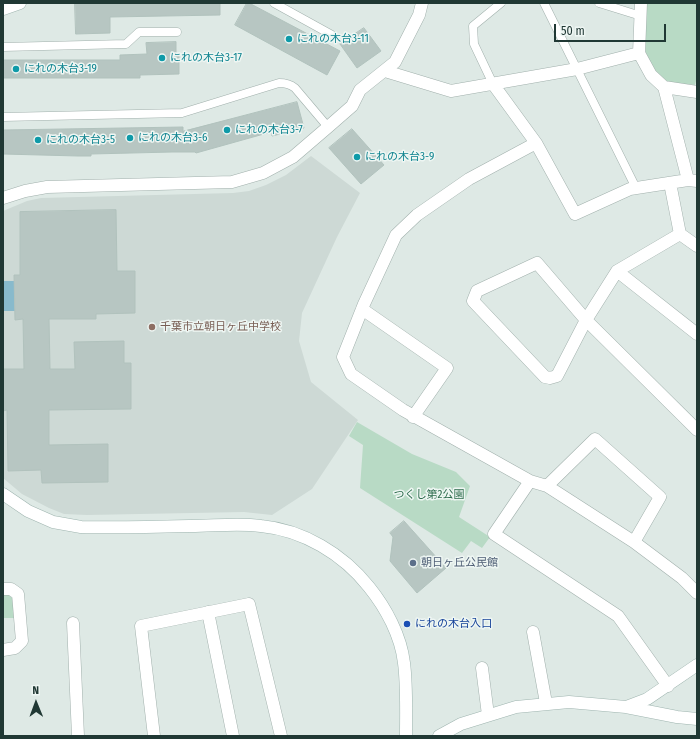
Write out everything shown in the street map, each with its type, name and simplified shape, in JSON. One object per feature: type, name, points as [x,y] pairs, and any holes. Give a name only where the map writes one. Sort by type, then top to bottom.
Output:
[{"type":"street","points":[[3,9],[20,3]]},
{"type":"street","points":[[3,198],[25,191],[46,187],[232,182],[263,173],[276,167],[293,157],[352,106],[360,90],[395,62],[420,15],[422,3]]},
{"type":"street","points":[[493,84],[536,143],[575,214],[630,189],[670,182],[692,181],[664,87],[651,75],[640,53],[641,3]]},
{"type":"street","points":[[385,71],[451,91],[577,69],[640,53]]},
{"type":"street","points":[[664,87],[697,92]]},
{"type":"street","points":[[536,143],[469,179],[417,215],[396,235],[362,309],[343,357],[351,374],[414,417],[530,481],[547,486],[634,542],[682,578],[697,594]]},
{"type":"street","points":[[670,182],[680,234],[697,246]]},
{"type":"street","points":[[680,234],[617,271],[586,320],[557,376],[550,378],[545,377],[473,301],[477,291],[537,263],[586,320],[697,430]]},
{"type":"street","points":[[617,271],[697,334]]},
{"type":"street","points":[[362,309],[447,368],[414,417]]},
{"type":"street","points":[[547,486],[595,439],[660,497],[634,542]]},
{"type":"street","points":[[530,481],[494,534],[618,616],[668,686]]},
{"type":"street","points":[[3,494],[28,511],[53,522],[81,527],[262,526],[304,537],[324,547],[344,561],[376,594],[399,640],[404,663],[406,736]]},
{"type":"street","points":[[3,589],[11,589],[18,594],[22,641],[15,648],[3,650]]},
{"type":"street","points":[[154,736],[141,626],[248,604],[281,736]]},
{"type":"street","points":[[208,612],[233,736]]},
{"type":"street","points":[[73,623],[78,736]]},
{"type":"street","points":[[533,632],[546,703]]},
{"type":"street","points":[[626,707],[647,699],[697,665]]},
{"type":"street","points":[[482,668],[488,715]]},
{"type":"street","points":[[439,736],[461,724],[488,715],[516,707],[546,703],[569,702],[626,707],[697,719]]},
{"type":"lane","points":[[274,3],[332,35]]},
{"type":"lane","points":[[493,84],[474,44],[473,26],[501,3]]},
{"type":"lane","points":[[544,3],[636,188]]},
{"type":"lane","points":[[599,3],[641,16]]},
{"type":"lane","points":[[3,47],[126,44],[139,32],[177,32]]},
{"type":"lane","points":[[3,117],[182,113],[279,83],[286,83],[296,88],[328,127]]},
{"type":"shaded area","name":"千葉市立朝日ヶ丘中学校","points":[[311,156],[360,193],[337,237],[302,313],[299,341],[311,382],[358,420],[312,489],[272,515],[244,512],[87,515],[64,514],[49,508],[22,494],[3,478],[3,211],[27,201],[41,198],[233,193],[249,191],[266,185],[286,175]]},
{"type":"green space","points":[[645,3],[697,3],[697,77],[695,85],[674,83],[664,80],[650,65],[644,35]]},
{"type":"green space","name":"つくし第2公園","points":[[357,422],[412,454],[456,472],[470,486],[459,517],[490,537],[482,548],[471,541],[462,553],[360,488],[363,445],[349,436]]},
{"type":"green space","points":[[3,595],[9,595],[13,599],[15,618],[3,618]]},
{"type":"water","points":[[3,281],[14,281],[15,311],[3,311]]},
{"type":"building","points":[[75,3],[220,3],[220,15],[110,17],[110,33],[76,34]]},
{"type":"building","name":"にれの木台3-11","points":[[247,3],[340,51],[327,75],[235,25]]},
{"type":"building","points":[[364,28],[381,51],[357,68],[340,44]]},
{"type":"building","points":[[176,42],[176,55],[179,55],[179,74],[140,75],[140,78],[3,78],[3,60],[120,60],[120,55],[147,54],[146,43]]},
{"type":"building","points":[[297,102],[304,128],[272,136],[271,132],[196,153],[172,152],[91,154],[91,156],[3,154],[3,130],[183,127],[183,131]]},
{"type":"building","name":"にれの木台3-9","points":[[352,129],[384,165],[361,184],[329,148]]},
{"type":"building","points":[[116,210],[117,271],[135,271],[135,313],[96,314],[96,319],[49,319],[50,369],[75,369],[74,342],[124,341],[124,363],[131,363],[131,409],[49,410],[49,445],[108,444],[108,482],[42,483],[41,470],[8,471],[7,410],[3,411],[3,369],[24,369],[23,319],[15,320],[14,275],[20,275],[20,212]]},
{"type":"building","points":[[404,521],[446,568],[417,593],[390,561],[393,537],[390,533]]},
{"type":"place","name":"にれの木台3-11","points":[[289,39]]},
{"type":"place","name":"にれの木台3-17","points":[[162,58]]},
{"type":"place","name":"にれの木台3-19","points":[[16,69]]},
{"type":"place","name":"にれの木台3-7","points":[[227,130]]},
{"type":"place","name":"にれの木台3-6","points":[[130,138]]},
{"type":"place","name":"にれの木台3-5","points":[[38,140]]},
{"type":"place","name":"にれの木台3-9","points":[[357,157]]},
{"type":"place","name":"千葉市立朝日ヶ丘中学校","points":[[152,327]]},
{"type":"place","name":"朝日ヶ丘公民館","points":[[413,563]]},
{"type":"place","name":"にれの木台入口","points":[[407,624]]}]
